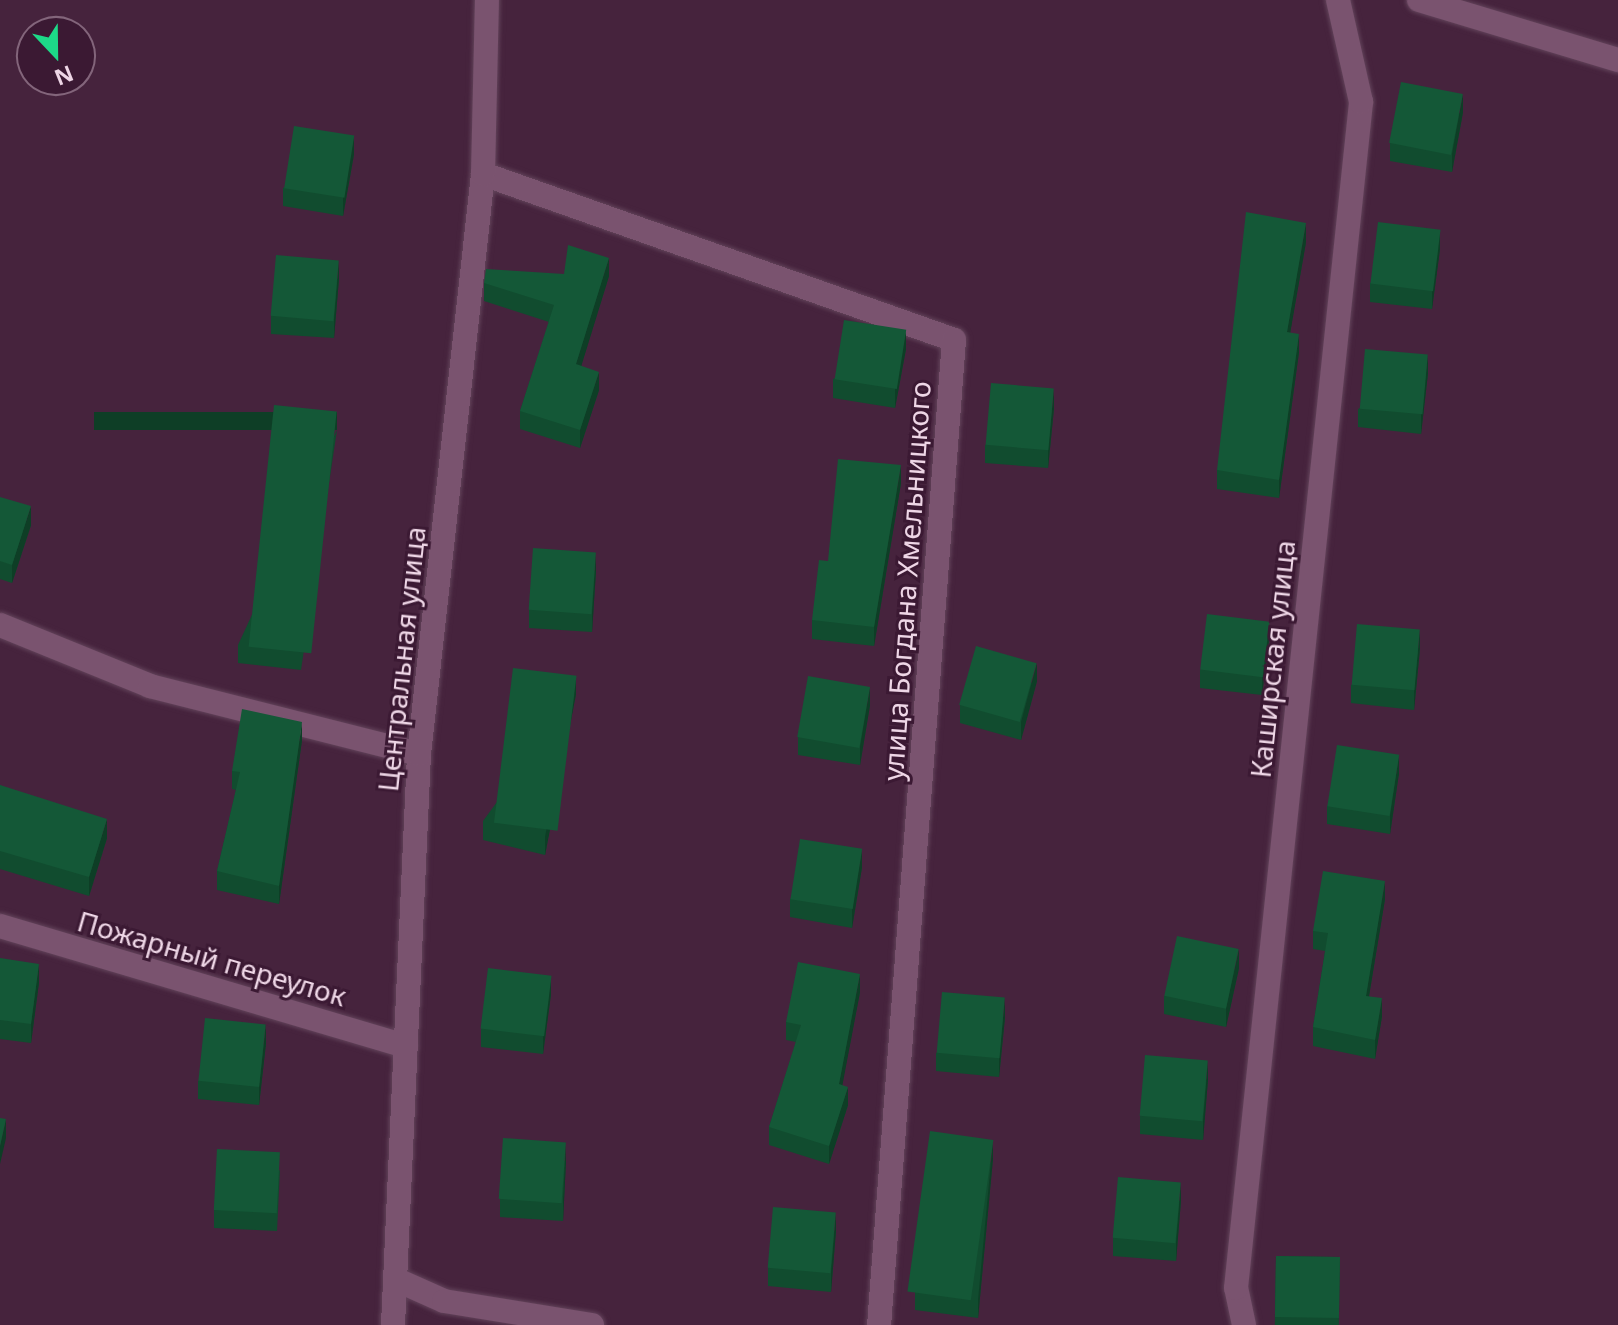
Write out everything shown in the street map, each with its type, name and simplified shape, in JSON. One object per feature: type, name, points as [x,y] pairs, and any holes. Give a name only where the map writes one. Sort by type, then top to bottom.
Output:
[{"type":"street","name":"Центральная улица","points":[[393,1325],[419,754],[483,174],[487,0]]},
{"type":"street","name":"Каширская улица","points":[[1244,1325],[1236,1288],[1361,102],[1338,0]]},
{"type":"street","points":[[1419,0],[1618,60]]},
{"type":"street","name":"улица Богдана Хмельницкого","points":[[483,174],[954,340],[879,1325]]},
{"type":"street","points":[[0,625],[150,686],[419,754]]},
{"type":"street","name":"Пожарный переулок","points":[[0,926],[406,1046]]},
{"type":"street","points":[[397,1280],[444,1301],[592,1325]]},
{"type":"building","points":[[1401,82],[1463,94],[1451,155],[1389,143]]},
{"type":"building","points":[[294,126],[354,136],[344,198],[284,188]]},
{"type":"building","points":[[1246,212],[1306,223],[1287,332],[1299,334],[1279,480],[1217,470]]},
{"type":"building","points":[[1378,222],[1441,230],[1433,291],[1370,284]]},
{"type":"building","points":[[568,245],[609,258],[576,364],[599,372],[580,430],[520,411],[554,305],[484,283],[486,269],[564,274]]},
{"type":"building","points":[[276,255],[339,260],[333,321],[271,316]]},
{"type":"building","points":[[844,320],[906,330],[897,389],[835,379]]},
{"type":"building","points":[[1365,349],[1428,354],[1423,414],[1360,409]]},
{"type":"building","points":[[991,383],[1054,388],[1048,450],[986,445]]},
{"type":"building","points":[[274,405],[337,412],[311,653],[249,647]]},
{"type":"building","points":[[838,459],[901,465],[874,627],[812,620],[819,560],[828,561]]},
{"type":"building","points":[[0,497],[31,506],[12,565],[0,561]]},
{"type":"building","points":[[533,548],[596,552],[592,614],[529,610]]},
{"type":"building","points":[[1207,614],[1270,622],[1263,677],[1200,670]]},
{"type":"building","points":[[1357,624],[1420,629],[1414,690],[1352,685]]},
{"type":"building","points":[[976,646],[1037,663],[1020,722],[959,705]]},
{"type":"building","points":[[513,668],[577,676],[558,831],[494,823]]},
{"type":"building","points":[[808,676],[870,687],[859,748],[797,737]]},
{"type":"building","points":[[242,709],[302,722],[279,886],[217,871],[240,772],[232,771]]},
{"type":"building","points":[[1337,745],[1399,755],[1390,816],[1327,806]]},
{"type":"building","points":[[0,785],[107,819],[89,877],[0,851]]},
{"type":"building","points":[[800,839],[862,849],[853,909],[790,899]]},
{"type":"building","points":[[1323,871],[1385,881],[1366,996],[1382,998],[1375,1040],[1313,1027],[1328,933],[1313,931]]},
{"type":"building","points":[[1177,936],[1239,949],[1226,1009],[1164,996]]},
{"type":"building","points":[[0,958],[39,964],[31,1024],[0,1020]]},
{"type":"building","points":[[798,962],[860,974],[839,1084],[848,1087],[829,1146],[769,1127],[801,1025],[786,1022]]},
{"type":"building","points":[[488,968],[552,976],[544,1036],[481,1029]]},
{"type":"building","points":[[942,992],[1005,997],[999,1058],[937,1053]]},
{"type":"building","points":[[205,1018],[266,1024],[259,1087],[198,1081]]},
{"type":"building","points":[[1145,1055],[1208,1060],[1202,1121],[1140,1116]]},
{"type":"building","points":[[0,1118],[6,1119],[0,1146]]},
{"type":"building","points":[[930,1131],[993,1140],[971,1300],[907,1291]]},
{"type":"building","points":[[503,1138],[566,1142],[562,1203],[499,1199]]},
{"type":"building","points":[[217,1149],[280,1152],[277,1213],[214,1210]]},
{"type":"building","points":[[1118,1177],[1181,1182],[1175,1243],[1113,1238]]},
{"type":"building","points":[[773,1207],[836,1212],[830,1273],[768,1268]]},
{"type":"building","points":[[1276,1256],[1340,1257],[1339,1318],[1275,1317]]}]
